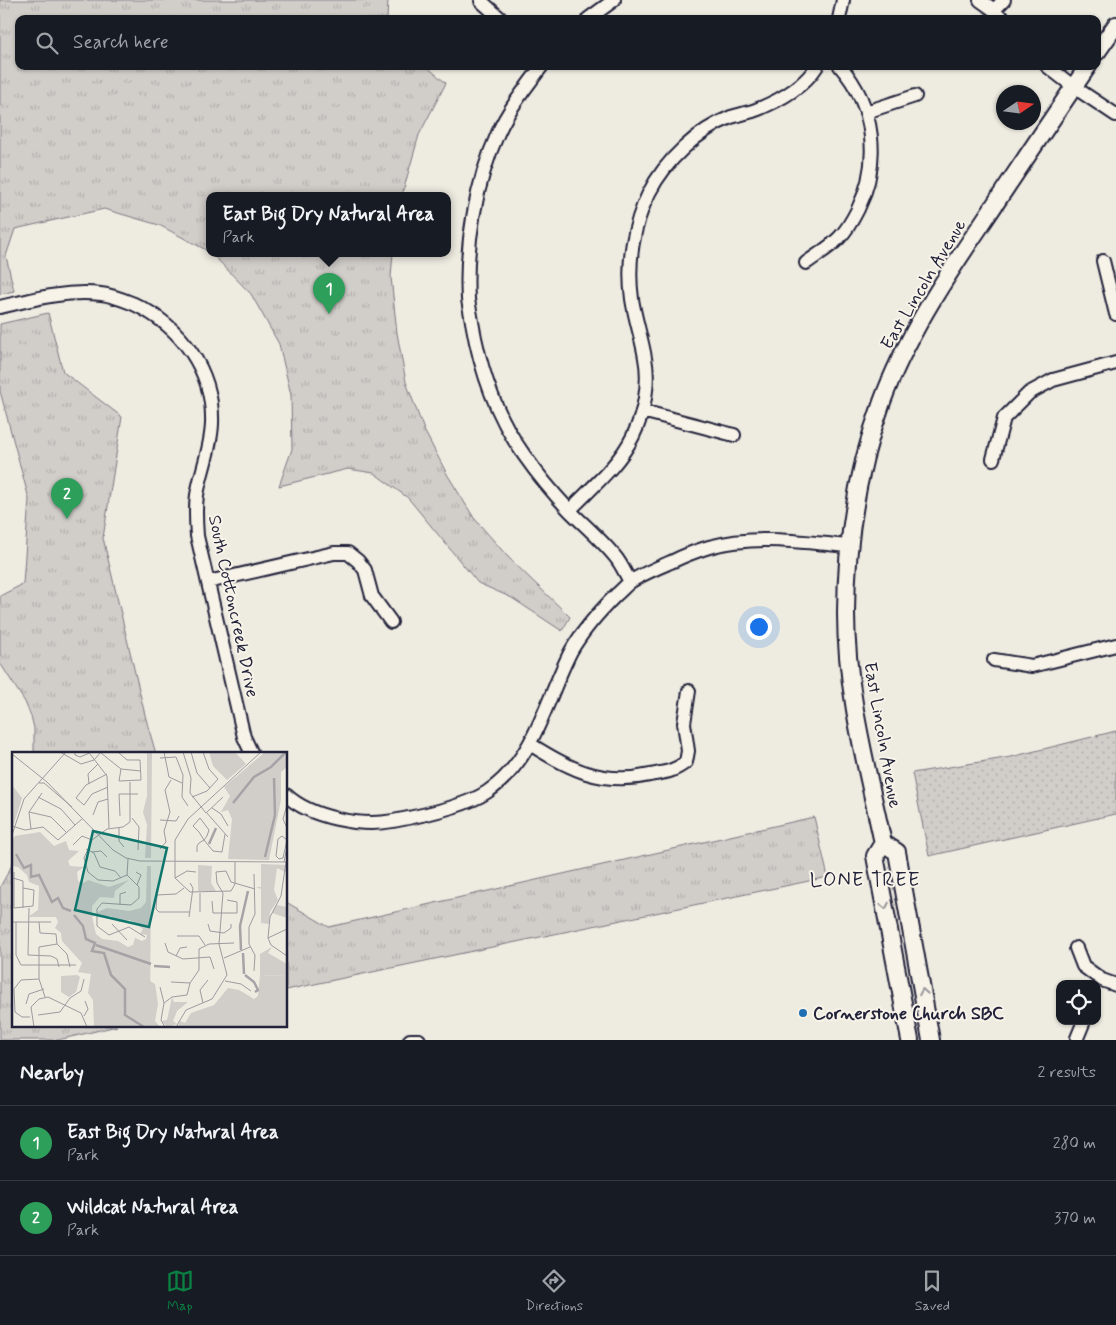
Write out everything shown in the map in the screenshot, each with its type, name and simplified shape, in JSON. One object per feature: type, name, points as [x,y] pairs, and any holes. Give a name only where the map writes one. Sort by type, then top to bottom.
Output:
[{"type":"main road","points":[[1101,46],[1116,24]]},
{"type":"main road","name":"East Lincoln Avenue","points":[[910,1040],[875,856],[883,843],[855,711],[850,677],[846,614],[849,546],[855,502],[866,452],[882,401],[895,370],[924,315],[958,259],[1085,70]]},
{"type":"main road","name":"East Lincoln Avenue","points":[[883,843],[897,852],[931,1040]]},
{"type":"street","points":[[593,15],[614,0]]},
{"type":"street","points":[[840,15],[843,0]]},
{"type":"street","points":[[980,0],[999,14],[1004,0]]},
{"type":"street","points":[[481,1],[497,15]]},
{"type":"street","points":[[539,70],[522,93],[499,131],[484,170],[473,222],[469,257],[468,300],[475,342],[487,382],[501,418],[522,453],[543,482],[617,559],[630,582]]},
{"type":"street","points":[[570,510],[611,468],[623,452],[634,436],[642,411],[647,388],[646,360],[632,300],[630,271],[633,242],[639,219],[649,194],[660,174],[674,156],[693,140],[731,118],[775,102],[795,89],[815,70]]},
{"type":"street","points":[[806,263],[829,248],[841,236],[862,200],[870,177],[872,156],[871,134],[866,112],[859,94],[843,70]]},
{"type":"street","points":[[1051,70],[1116,115]]},
{"type":"street","points":[[866,112],[915,96]]},
{"type":"street","points":[[1103,261],[1116,314]]},
{"type":"street","name":"South Cottoncreek Drive","points":[[0,307],[48,296],[77,293],[103,294],[123,299],[160,319],[180,336],[194,354],[206,382],[210,398],[212,423],[210,445],[198,494],[197,536],[244,737],[251,752]]},
{"type":"street","points":[[994,459],[1004,418],[1029,393],[1053,380],[1116,363]]},
{"type":"street","points":[[642,411],[734,435]]},
{"type":"street","points":[[288,796],[312,811],[335,818],[358,823],[382,824],[412,818],[465,803],[487,792],[504,778],[518,762],[530,744],[571,651],[585,628],[630,582],[710,546],[764,540],[849,546]]},
{"type":"street","points":[[208,582],[334,553],[348,553],[358,560],[365,570],[372,596],[391,622]]},
{"type":"street","points":[[994,660],[1032,666],[1116,645]]},
{"type":"street","points":[[530,744],[556,760],[594,776],[636,779],[675,770],[686,762],[688,751],[684,723],[688,691]]},
{"type":"street","points":[[1076,948],[1083,966],[1095,980]]},
{"type":"street","points":[[1101,985],[1116,985]]},
{"type":"street","points":[[1077,1038],[1082,1025]]},
{"type":"street","points":[[410,1040],[419,1040]]},
{"type":"green space","points":[[0,0],[388,0],[387,15],[15,15],[15,70],[431,70],[446,83],[419,135],[403,192],[206,192],[206,250],[159,225],[104,209],[15,229],[6,256],[14,291],[0,294]]},
{"type":"green space","points":[[215,257],[393,257],[391,277],[397,333],[406,382],[424,430],[447,474],[474,518],[507,556],[570,617],[562,631],[512,598],[478,583],[408,498],[374,473],[348,469],[279,486],[292,449],[291,395],[279,344],[251,294]]},
{"type":"green space","points":[[48,313],[63,372],[122,417],[103,538],[155,752],[34,752],[34,728],[31,716],[25,702],[0,663],[0,596],[23,584],[29,499],[0,391],[0,324]]},
{"type":"green space","points":[[1116,731],[1116,814],[929,856],[912,773],[1011,757]]},
{"type":"green space","points":[[814,817],[828,877],[288,990],[288,903],[329,927]]},
{"type":"green space","points":[[12,865],[12,1028],[109,1028],[58,1040],[0,1040],[0,887]]},
{"type":"place","name":"East Big Dry Natural Area","points":[[329,314]]},
{"type":"place","name":"Wildcat Natural Area","points":[[67,519]]},
{"type":"place","name":"Cornerstone Church SBC","points":[[803,1013]]},
{"type":"district","name":"LONE TREE","points":[[865,879]]}]
